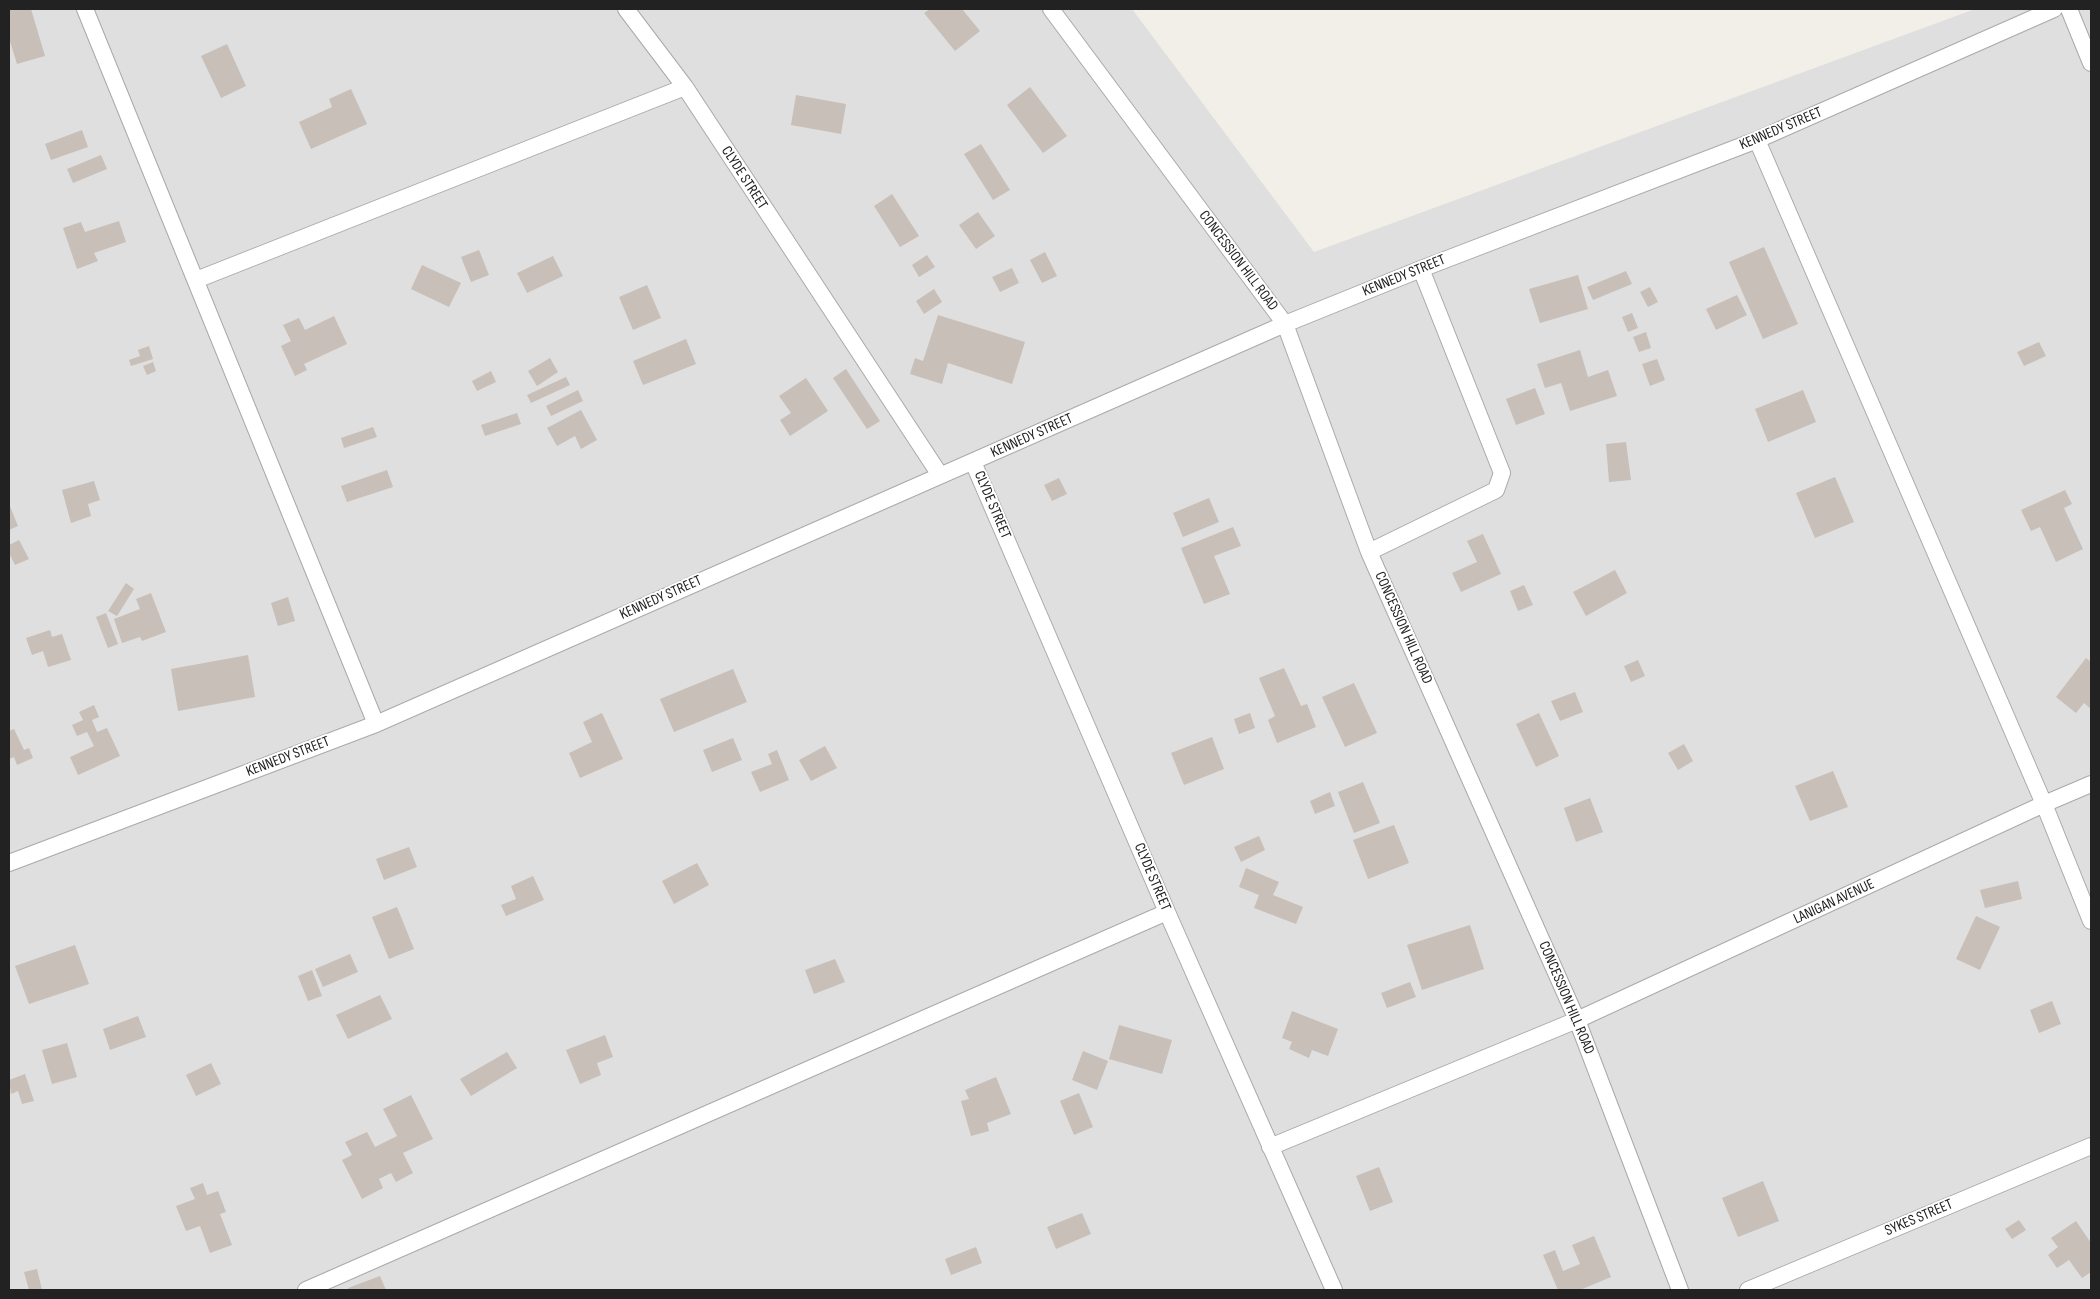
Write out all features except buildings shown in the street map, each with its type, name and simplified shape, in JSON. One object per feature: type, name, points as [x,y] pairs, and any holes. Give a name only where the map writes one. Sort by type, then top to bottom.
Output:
[{"type":"street","points":[[85,9],[376,724]]},
{"type":"street","name":"CLYDE STREET","points":[[626,9],[685,87],[940,476]]},
{"type":"street","name":"CONCESSION HILL ROAD","points":[[1051,9],[1285,324],[1369,552],[1577,1020],[1680,1290]]},
{"type":"street","name":"KENNEDY STREET","points":[[9,863],[376,724],[1285,324],[1421,269],[1757,140],[2054,9]]},
{"type":"street","points":[[2068,9],[2091,63]]},
{"type":"street","points":[[196,280],[685,87]]},
{"type":"street","points":[[1757,140],[2044,804],[2091,921]]},
{"type":"street","points":[[1369,552],[1496,490],[1502,473],[1421,269]]},
{"type":"street","name":"CLYDE STREET","points":[[973,462],[1167,912],[1334,1290]]},
{"type":"street","name":"LANIGAN AVENUE","points":[[1270,1147],[1577,1020],[2091,784]]},
{"type":"street","points":[[306,1290],[1167,912]]},
{"type":"street","name":"SYKES STREET","points":[[1748,1290],[2091,1146]]},
{"type":"shaded area","points":[[9,9],[1132,9],[1314,252],[1975,9],[2091,9],[2091,1290],[9,1290]]}]
